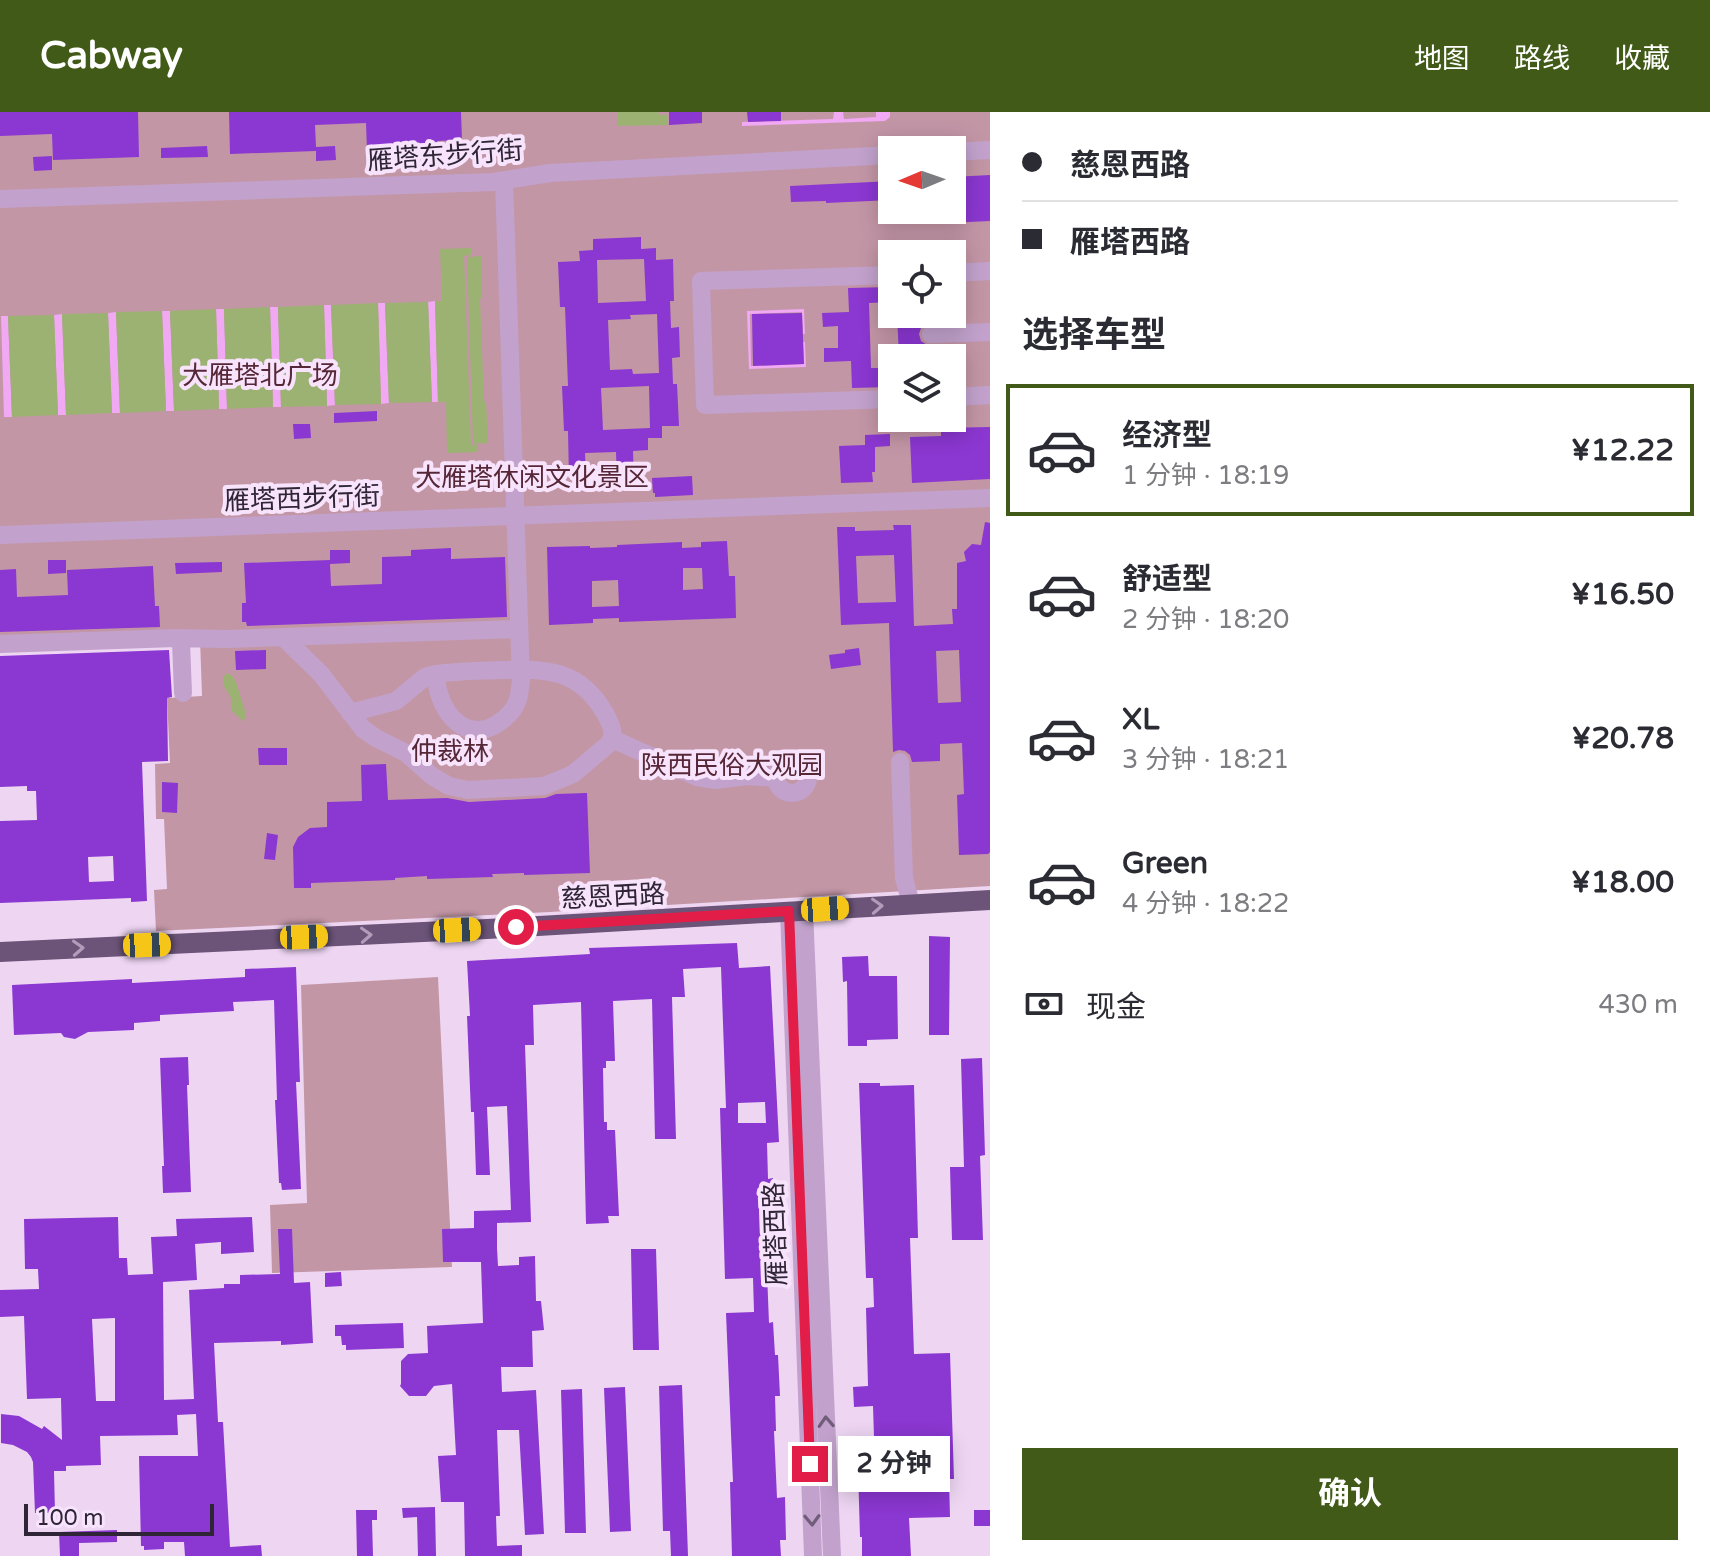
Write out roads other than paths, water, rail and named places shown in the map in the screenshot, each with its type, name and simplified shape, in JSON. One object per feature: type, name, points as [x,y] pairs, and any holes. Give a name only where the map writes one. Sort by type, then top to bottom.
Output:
[{"type":"main road","name":"慈恩西路","points":[[0,952],[545,926],[990,900]]},
{"type":"street","points":[[966,151],[990,150]]},
{"type":"street","name":"雁塔东步行街","points":[[0,199],[504,181],[550,173],[878,156]]},
{"type":"street","points":[[436,674],[438,694],[446,712],[462,725],[481,729],[496,725],[509,714],[518,699],[521,670],[504,181]]},
{"type":"street","points":[[966,272],[990,271]]},
{"type":"street","points":[[878,275],[701,281],[705,405],[878,399]]},
{"type":"street","points":[[931,334],[990,332]]},
{"type":"street","points":[[966,396],[990,395]]},
{"type":"street","name":"雁塔西步行街","points":[[0,535],[990,498]]},
{"type":"street","points":[[0,644],[519,629]]},
{"type":"street","points":[[283,637],[321,674],[369,734],[406,753],[439,782],[458,789],[544,786],[573,774],[614,739]]},
{"type":"street","points":[[176,638],[181,642],[183,693]]},
{"type":"street","points":[[350,713],[396,701],[425,677],[436,674],[550,671],[575,681],[596,701],[604,712],[614,739],[697,777],[710,780],[747,776],[776,778]]},
{"type":"street","points":[[900,762],[904,878],[911,904]]},
{"type":"street","name":"雁塔西路","points":[[796,910],[813,1556]]},
{"type":"street","name":"雁塔西路","points":[[796,910],[832,1556]]},
{"type":"park label","name":"大雁塔北广场","points":[[260,375]]},
{"type":"park label","name":"大雁塔休闲文化景区","points":[[532,477]]},
{"type":"park label","name":"仲裁林","points":[[450,751]]},
{"type":"park label","name":"陕西民俗大观园","points":[[732,765]]}]
